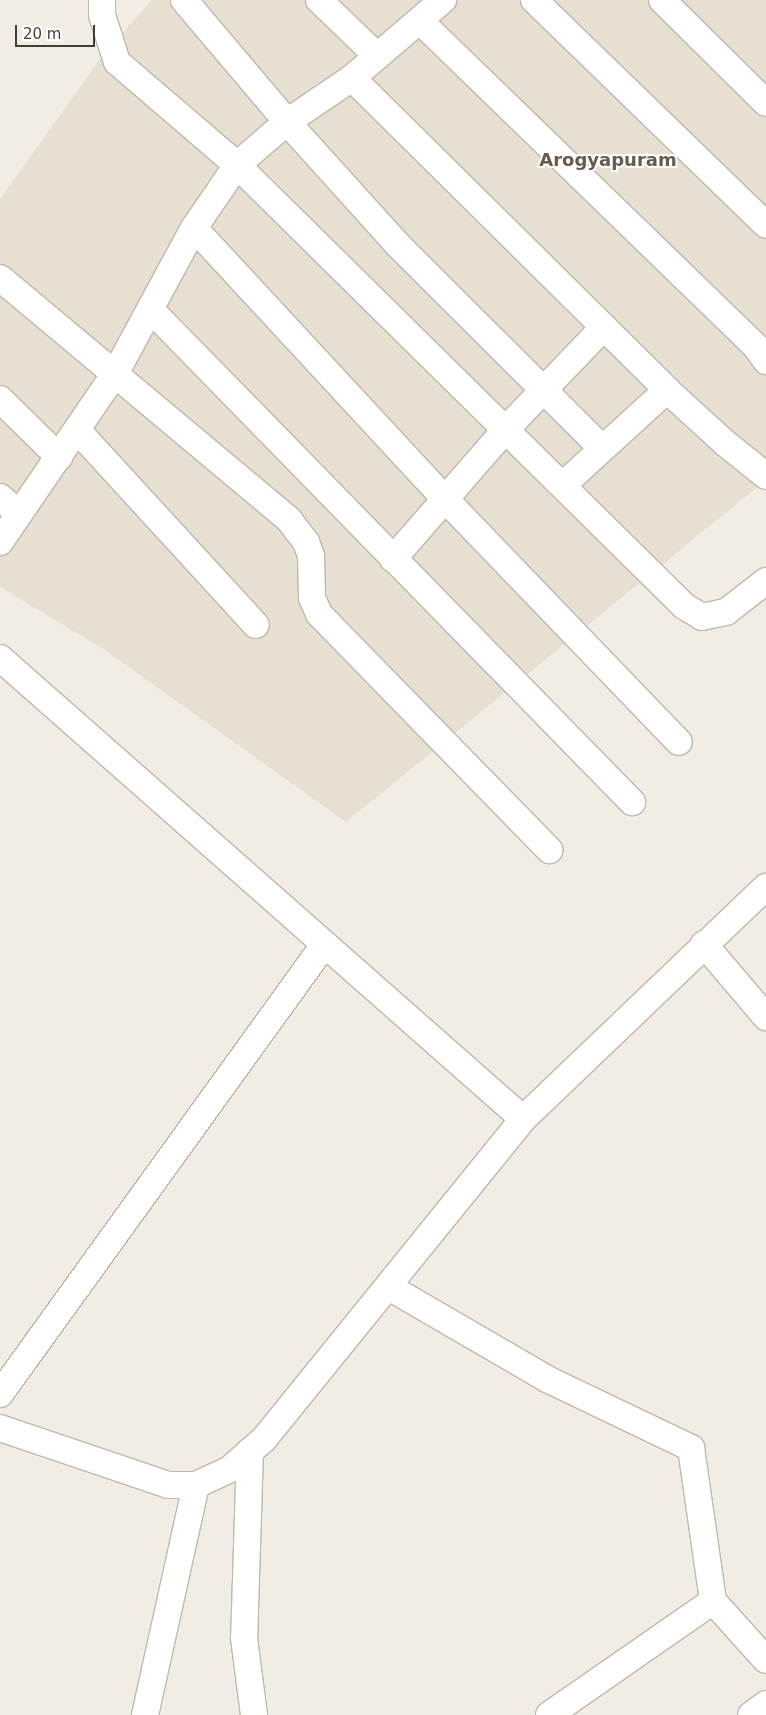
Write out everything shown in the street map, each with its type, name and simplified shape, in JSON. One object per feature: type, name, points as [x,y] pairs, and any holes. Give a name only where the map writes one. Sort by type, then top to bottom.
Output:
[{"type":"street","points":[[102,0],[102,15],[117,62],[237,165],[564,484],[684,606],[702,617],[726,612],[766,581]]},
{"type":"street","points":[[184,0],[287,122],[398,244],[602,448]]},
{"type":"street","points":[[319,0],[377,56]]},
{"type":"street","points":[[0,542],[78,431],[116,372],[152,311],[194,228],[237,165],[287,122],[352,78],[421,22],[443,0]]},
{"type":"street","points":[[534,0],[766,225]]},
{"type":"street","points":[[662,0],[766,103]]},
{"type":"street","points":[[421,22],[763,350]]},
{"type":"street","points":[[352,78],[667,390],[724,444],[766,476]]},
{"type":"street","points":[[194,228],[446,499],[679,742]]},
{"type":"street","points":[[0,278],[116,372],[288,520],[306,542],[311,556],[312,598],[319,614],[549,850]]},
{"type":"street","points":[[152,311],[632,802]]},
{"type":"street","points":[[393,558],[507,428],[604,327]]},
{"type":"street","points":[[564,484],[667,390]]},
{"type":"street","points":[[0,399],[59,457]]},
{"type":"street","points":[[78,431],[256,625]]},
{"type":"street","points":[[0,496],[19,514]]},
{"type":"street","points":[[0,658],[324,946],[523,1119]]},
{"type":"street","points":[[0,1428],[168,1485],[196,1485],[230,1469],[250,1451],[389,1287],[523,1119],[704,944],[766,887]]},
{"type":"street","points":[[704,944],[766,1017]]},
{"type":"street","points":[[0,1394],[324,946]]},
{"type":"street","points":[[389,1287],[547,1379],[692,1448],[713,1601],[766,1660]]},
{"type":"street","points":[[250,1451],[244,1638],[254,1715]]},
{"type":"street","points":[[145,1715],[196,1485]]},
{"type":"street","points":[[549,1715],[713,1601]]},
{"type":"street","points":[[751,1715],[766,1704]]},
{"type":"shaded area","points":[[152,0],[766,0],[766,480],[346,822],[102,648],[0,587],[0,199],[103,55]]},
{"type":"district","name":"Arogyapuram","points":[[608,160]]}]
